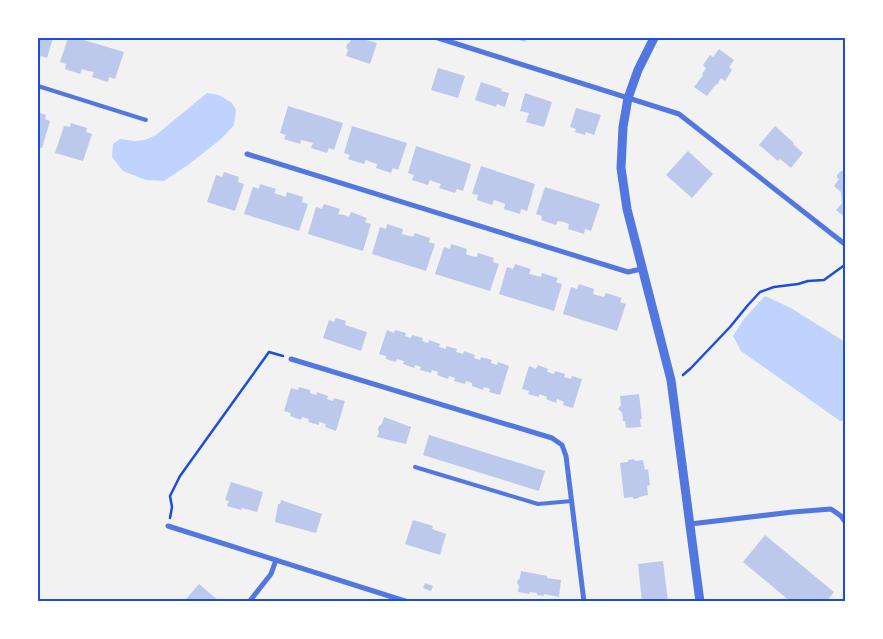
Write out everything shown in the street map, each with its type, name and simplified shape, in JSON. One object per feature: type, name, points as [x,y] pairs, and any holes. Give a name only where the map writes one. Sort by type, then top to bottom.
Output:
[{"type":"street","points":[[438,38],[679,114],[846,245]]},
{"type":"street","points":[[654,38],[638,70],[628,98],[623,127],[621,168],[626,209],[671,380],[700,602]]},
{"type":"street","points":[[247,154],[628,272],[641,269]]},
{"type":"street","points":[[291,359],[552,438],[562,445],[566,456],[584,602]]},
{"type":"street","points":[[690,524],[831,509],[846,523]]},
{"type":"street","points":[[168,526],[408,602]]},
{"type":"street","points":[[248,602],[271,574],[276,560]]},
{"type":"lane","points":[[38,86],[146,120]]},
{"type":"lane","points":[[415,467],[538,504],[572,501]]},
{"type":"path","points":[[678,378],[692,368],[760,292],[774,287],[824,280],[846,264]]},
{"type":"path","points":[[168,526],[172,506],[170,496],[180,476],[268,352],[291,359]]},
{"type":"water","points":[[207,93],[219,95],[232,103],[236,110],[234,125],[221,139],[164,181],[146,180],[123,171],[112,157],[113,144],[120,139],[145,140],[156,135]]},
{"type":"water","points":[[765,296],[791,308],[845,342],[845,421],[840,421],[741,351],[733,336],[744,319]]},
{"type":"building","points":[[38,38],[53,38],[47,58],[41,56],[39,61],[38,60]]},
{"type":"building","points":[[68,38],[77,38],[124,52],[115,79],[109,77],[108,82],[92,77],[94,72],[82,69],[80,74],[65,69],[66,64],[60,62]]},
{"type":"building","points":[[352,38],[377,43],[370,64],[346,56],[348,50],[346,47]]},
{"type":"building","points":[[512,38],[527,38],[525,42]]},
{"type":"building","points":[[719,49],[734,60],[729,67],[732,70],[725,81],[721,78],[707,96],[694,87],[706,68],[703,65],[710,55],[713,57]]},
{"type":"building","points":[[438,68],[465,76],[458,98],[431,90]]},
{"type":"building","points":[[481,82],[509,93],[505,107],[497,104],[496,107],[475,100]]},
{"type":"building","points":[[525,93],[552,102],[544,127],[526,122],[529,113],[520,111]]},
{"type":"building","points":[[288,106],[343,123],[334,150],[329,148],[327,153],[311,148],[313,143],[301,140],[300,144],[284,139],[286,135],[280,133]]},
{"type":"building","points":[[576,108],[601,115],[594,135],[586,132],[585,135],[575,132],[576,129],[570,127]]},
{"type":"building","points":[[38,112],[46,115],[45,119],[50,121],[42,148],[38,147]]},
{"type":"building","points":[[71,123],[87,128],[86,132],[92,134],[83,161],[55,153],[64,126],[70,127]]},
{"type":"building","points":[[352,126],[407,143],[398,170],[393,168],[391,173],[376,168],[377,164],[366,160],[364,164],[348,159],[350,155],[344,153]]},
{"type":"building","points":[[775,126],[803,153],[791,168],[780,159],[778,161],[759,145]]},
{"type":"building","points":[[416,146],[471,164],[463,191],[457,189],[455,193],[439,188],[441,184],[430,180],[428,185],[412,180],[414,175],[408,173]]},
{"type":"building","points":[[688,151],[713,174],[692,198],[666,175]]},
{"type":"building","points":[[481,166],[535,184],[527,211],[521,209],[520,214],[504,209],[505,204],[494,200],[492,205],[477,200],[478,195],[472,194]]},
{"type":"building","points":[[841,171],[846,173],[846,218],[836,210],[842,203],[841,192],[834,186],[839,179],[837,175]]},
{"type":"building","points":[[224,172],[239,177],[238,182],[244,184],[235,211],[207,202],[216,175],[222,177]]},
{"type":"building","points":[[260,184],[276,189],[274,193],[286,197],[287,192],[303,197],[302,202],[308,204],[299,231],[244,214],[253,187],[259,189]]},
{"type":"building","points":[[545,187],[600,204],[591,231],[585,229],[584,234],[568,229],[569,224],[564,222],[558,221],[556,225],[541,220],[542,216],[536,214]]},
{"type":"building","points":[[324,204],[340,209],[338,214],[349,217],[351,212],[367,218],[365,222],[371,224],[363,251],[308,234],[316,207],[322,209]]},
{"type":"building","points":[[387,224],[403,229],[402,234],[413,237],[415,233],[430,238],[429,242],[435,244],[426,271],[372,254],[380,227],[386,229]]},
{"type":"building","points":[[451,244],[467,249],[466,254],[471,256],[477,257],[478,253],[494,258],[493,262],[499,264],[490,291],[435,274],[444,247],[450,249]]},
{"type":"building","points":[[515,264],[531,269],[529,274],[541,277],[542,273],[558,278],[556,282],[562,284],[554,311],[499,294],[507,267],[513,269]]},
{"type":"building","points":[[579,284],[594,289],[593,294],[604,297],[606,293],[622,298],[620,302],[626,304],[617,331],[563,314],[571,287],[577,289]]},
{"type":"building","points":[[336,318],[346,321],[345,325],[367,332],[361,351],[323,338],[329,320],[334,322]]},
{"type":"building","points":[[387,330],[394,333],[395,330],[406,333],[405,336],[411,338],[412,335],[423,338],[422,341],[428,343],[429,340],[440,344],[439,347],[446,349],[446,346],[457,349],[456,352],[463,354],[464,351],[475,355],[474,358],[480,360],[481,357],[492,360],[491,363],[497,365],[498,362],[509,366],[500,395],[489,392],[490,389],[484,387],[483,390],[472,386],[472,383],[466,381],[465,384],[454,381],[455,378],[449,376],[448,379],[437,375],[438,372],[432,370],[431,373],[420,370],[421,367],[415,365],[414,368],[403,364],[404,361],[397,359],[396,362],[386,359],[386,356],[379,354]]},
{"type":"building","points":[[538,365],[548,369],[547,372],[554,374],[555,371],[565,374],[564,377],[571,379],[572,376],[582,379],[573,408],[563,405],[564,402],[557,399],[556,403],[539,394],[539,397],[528,394],[529,391],[522,389],[529,366],[536,369]]},
{"type":"building","points":[[299,387],[310,390],[310,393],[316,395],[317,392],[328,396],[327,399],[333,401],[334,398],[345,401],[336,431],[325,427],[326,424],[319,422],[319,425],[308,422],[309,419],[302,417],[301,420],[290,416],[291,413],[284,411],[291,388],[298,390]]},
{"type":"building","points":[[639,394],[641,427],[626,428],[622,412],[618,409],[621,405],[620,396]]},
{"type":"building","points":[[384,417],[411,427],[406,444],[377,437],[379,426],[382,424]]},
{"type":"building","points":[[429,435],[545,471],[539,491],[423,455]]},
{"type":"building","points":[[634,459],[635,461],[643,460],[645,470],[648,469],[650,485],[647,486],[648,495],[633,499],[633,497],[624,498],[620,463]]},
{"type":"building","points":[[231,482],[263,492],[257,512],[227,506],[229,501],[225,500]]},
{"type":"building","points":[[281,500],[322,514],[316,533],[275,522],[278,504],[280,504]]},
{"type":"building","points":[[413,520],[433,526],[432,529],[446,534],[440,555],[405,544]]},
{"type":"building","points":[[765,535],[834,592],[826,602],[791,602],[743,562]]},
{"type":"building","points":[[663,561],[668,602],[642,602],[638,564]]},
{"type":"building","points":[[521,571],[561,580],[559,597],[518,592],[519,586],[517,583]]},
{"type":"building","points":[[425,583],[433,586],[431,591],[423,588]]},
{"type":"building","points":[[199,584],[220,602],[188,602],[186,599]]}]
